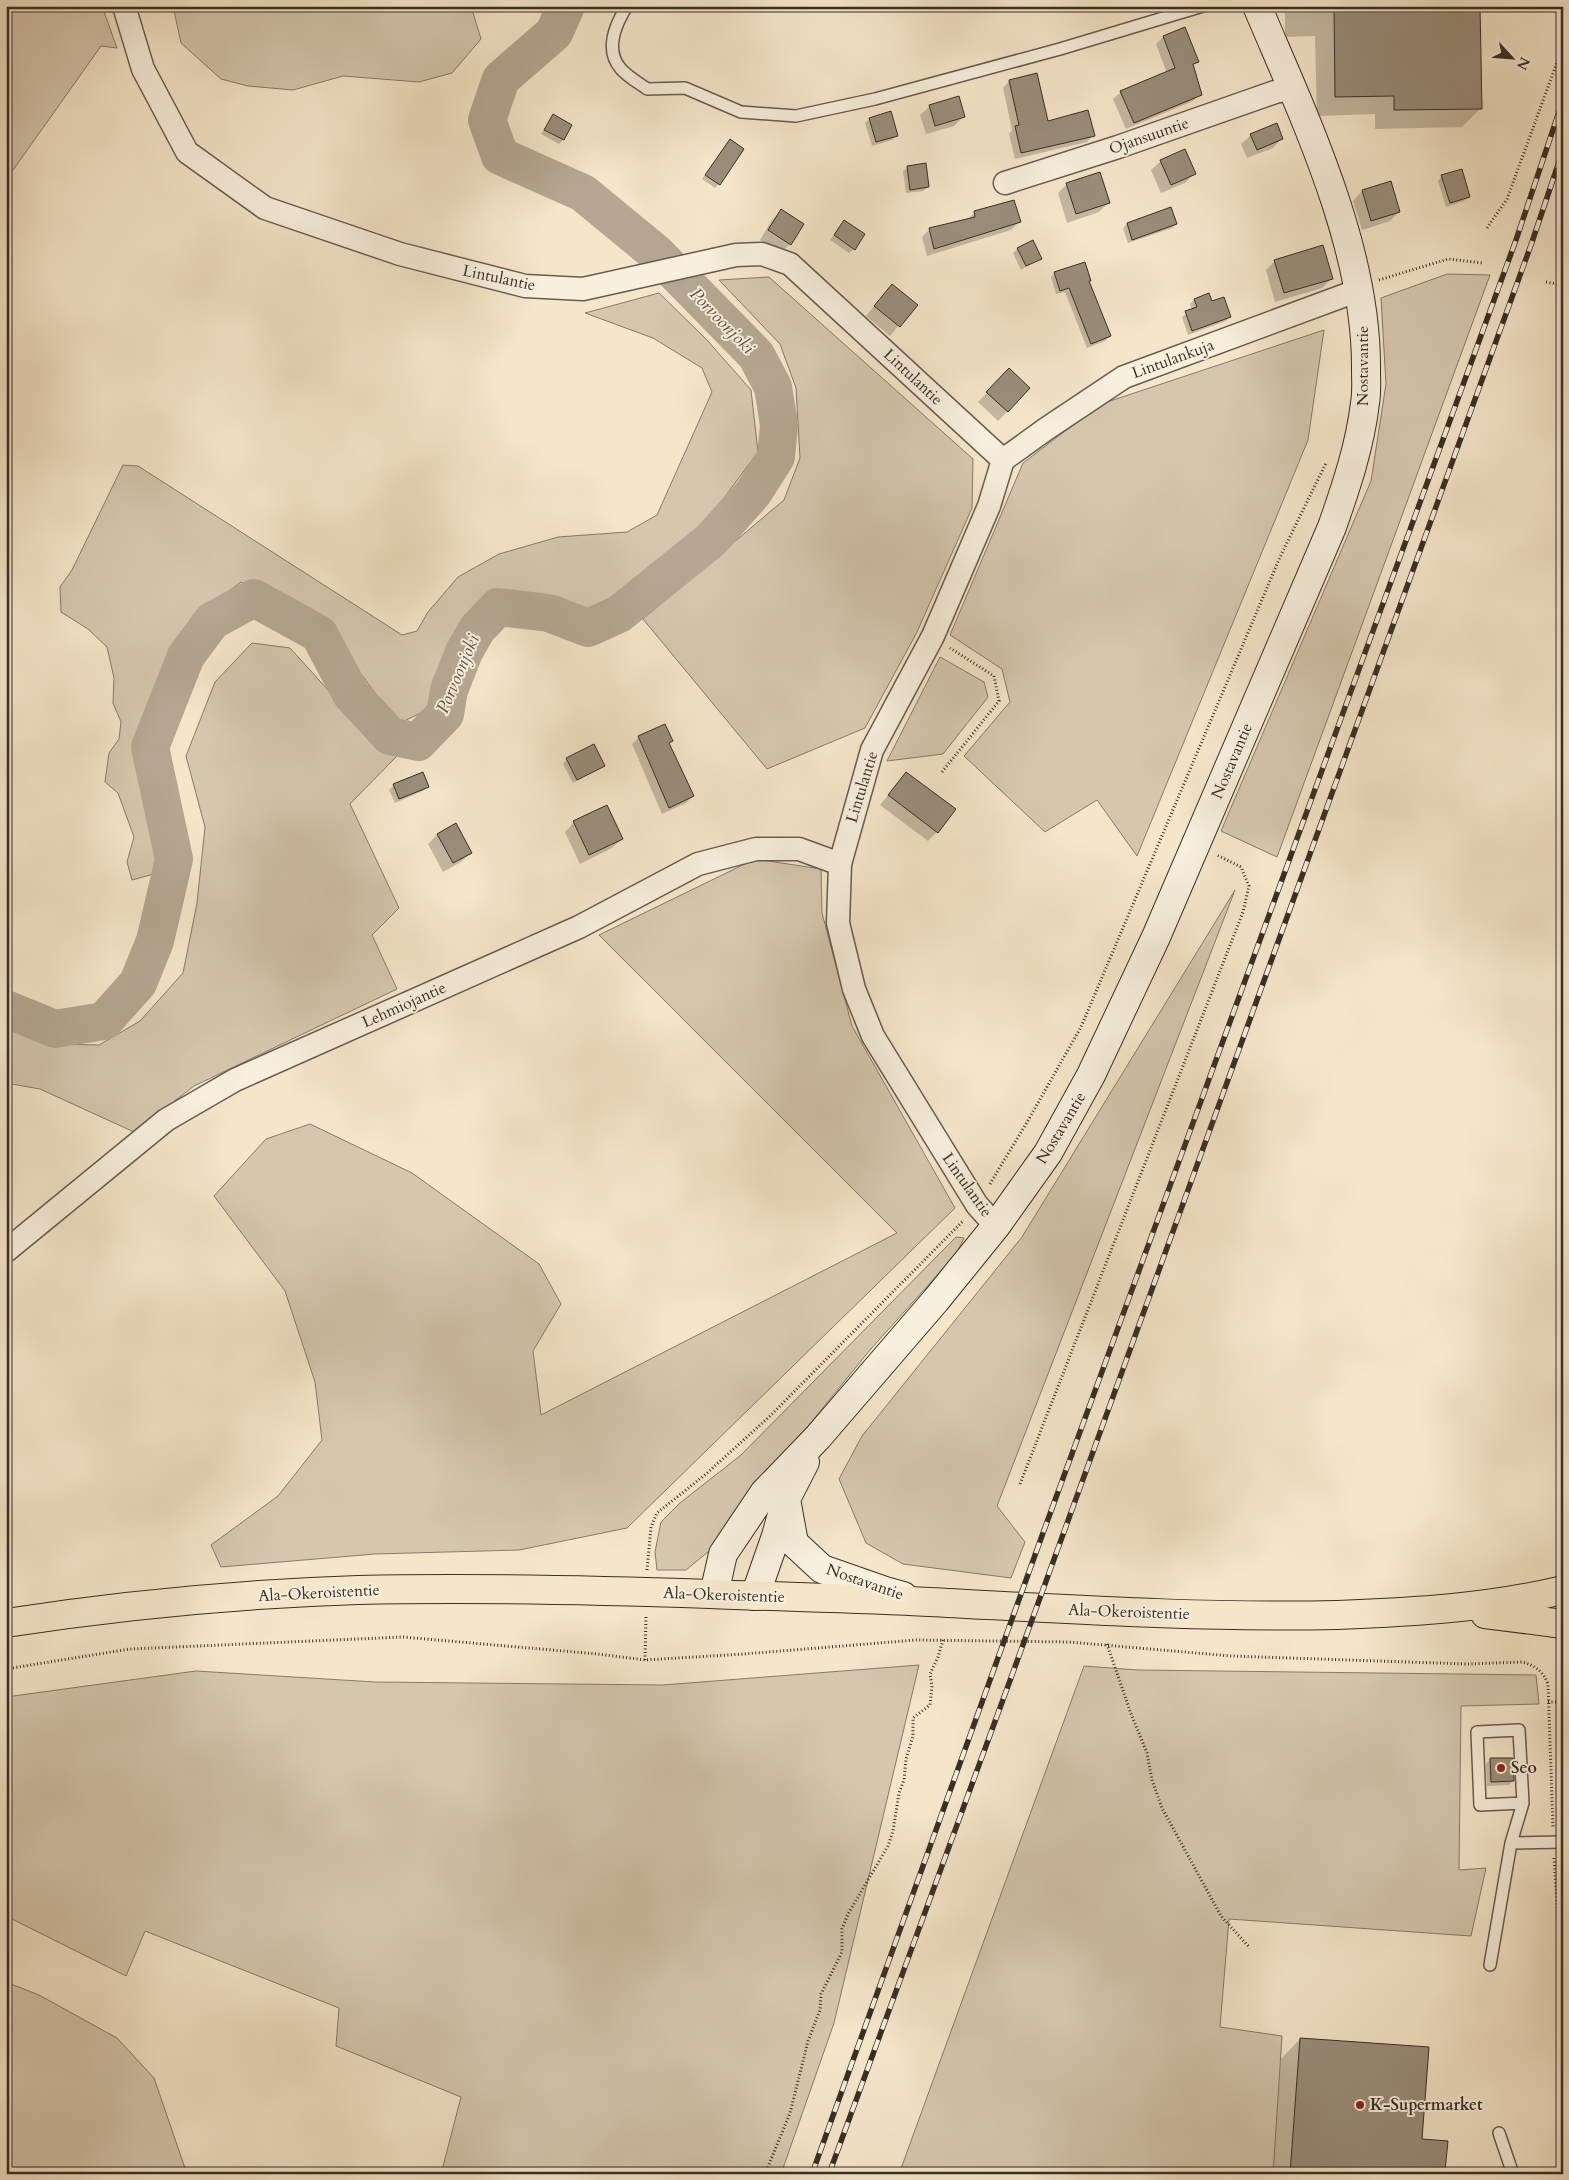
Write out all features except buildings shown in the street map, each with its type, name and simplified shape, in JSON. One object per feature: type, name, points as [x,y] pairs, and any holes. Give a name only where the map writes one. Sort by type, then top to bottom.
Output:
[{"type":"main road","name":"Ala-Okeroistentie","points":[[6,1623],[177,1602],[356,1590],[539,1589],[929,1602],[1215,1616],[1444,1611],[1517,1617],[1563,1624]]},
{"type":"main road","name":"Ala-Okeroistentie","points":[[1444,1611],[1510,1601],[1563,1590]]},
{"type":"street","name":"Lintulantie","points":[[124,6],[143,69],[187,152],[265,208],[400,254],[524,286],[583,289],[736,255],[762,254],[790,264],[1003,460],[989,506],[933,636],[872,750],[840,864],[838,923],[854,989],[873,1036],[977,1205],[996,1226]]},
{"type":"street","name":"Nostavantie","points":[[714,1594],[723,1554],[764,1493],[818,1437],[936,1300],[996,1226],[1048,1153],[1091,1075],[1197,844],[1332,528],[1353,466],[1366,402],[1366,344],[1359,290],[1341,217],[1292,89],[1257,6]]},
{"type":"street","name":"Ojansuuntie","points":[[1005,183],[1118,147],[1275,92],[1292,89]]},
{"type":"street","name":"Lintulankuja","points":[[1003,460],[1124,377],[1359,290]]},
{"type":"street","name":"Lehmiojantie","points":[[6,1251],[166,1120],[235,1080],[579,927],[698,864],[756,850],[799,850],[840,864]]},
{"type":"street","name":"Nostavantie","points":[[755,1596],[776,1536],[786,1499],[818,1437]]},
{"type":"street","name":"Nostavantie","points":[[786,1499],[794,1543],[822,1569],[885,1591],[929,1602]]},
{"type":"lane","points":[[627,6],[616,24],[612,48],[620,69],[646,89],[685,88],[741,112],[796,116],[884,96],[1060,49],[1203,6]]},
{"type":"lane","points":[[1490,1965],[1511,1843],[1523,1803],[1519,1730],[1476,1732],[1480,1805],[1523,1803]]},
{"type":"lane","points":[[1511,1843],[1558,1842]]},
{"type":"lane","points":[[1499,2133],[1513,2174]]},
{"type":"path","points":[[1487,228],[1507,199],[1563,46]]},
{"type":"path","points":[[1359,290],[1371,283],[1448,259],[1483,262]]},
{"type":"path","points":[[1546,282],[1563,285]]},
{"type":"path","points":[[648,1570],[650,1527],[657,1513],[706,1474],[769,1417],[958,1228],[977,1205],[1081,1027],[1280,557],[1326,462]]},
{"type":"path","points":[[933,636],[994,676],[998,701],[942,772]]},
{"type":"path","points":[[1020,1484],[1243,912],[1249,886],[1241,868],[1197,844]]},
{"type":"path","points":[[645,1660],[646,1616]]},
{"type":"path","points":[[6,1669],[130,1649],[403,1638],[598,1654],[645,1660],[916,1640],[942,1640],[1107,1644],[1231,1656],[1467,1664],[1522,1662],[1529,1664],[1545,1675],[1548,1684],[1558,1842],[1563,1990]]},
{"type":"path","points":[[765,2174],[790,2113],[808,2041],[820,2010],[821,1994],[842,1952],[842,1929],[848,1914],[888,1846],[893,1831],[899,1793],[904,1780],[906,1759],[913,1736],[913,1718],[930,1705],[932,1686],[930,1674],[938,1657],[942,1640]]},
{"type":"path","points":[[1107,1644],[1130,1712],[1147,1753],[1152,1780],[1162,1808],[1221,1916],[1250,1948]]},
{"type":"path","points":[[1548,1702],[1563,1702]]},
{"type":"shaded area","points":[[6,6],[102,6],[117,48],[101,46],[6,180]]},
{"type":"shaded area","points":[[173,6],[471,6],[481,39],[452,73],[419,82],[343,76],[293,90],[248,86],[221,79],[181,43]]},
{"type":"shaded area","points":[[1447,274],[1490,275],[1277,857],[1221,831],[1371,481],[1386,384],[1381,298]]},
{"type":"shaded area","points":[[769,277],[973,459],[972,508],[917,632],[865,728],[767,769],[643,619],[784,500],[800,458],[796,388],[780,344],[719,280]]},
{"type":"shaded area","points":[[659,293],[706,339],[751,390],[758,452],[701,529],[606,601],[586,610],[561,598],[495,594],[462,621],[435,706],[398,724],[331,633],[241,582],[214,602],[169,658],[141,740],[161,872],[132,880],[127,862],[134,837],[118,793],[105,782],[109,753],[119,739],[121,722],[113,703],[114,678],[107,647],[88,629],[61,612],[60,587],[72,570],[123,465],[138,466],[402,635],[417,631],[428,612],[458,577],[499,554],[558,537],[627,532],[657,515],[712,392],[702,368],[653,338],[585,313]]},
{"type":"shaded area","points":[[1324,330],[1308,440],[1137,856],[1097,800],[1045,832],[964,756],[1010,702],[1002,669],[950,635],[1023,463],[1101,404]]},
{"type":"shaded area","points":[[252,643],[290,648],[367,733],[398,755],[350,804],[399,908],[372,935],[397,989],[194,1086],[134,1132],[40,1089],[6,1083],[6,1025],[54,1044],[99,1045],[140,1021],[183,973],[197,903],[205,827],[186,756],[215,682]]},
{"type":"shaded area","points":[[940,657],[984,682],[988,697],[943,754],[887,761]]},
{"type":"shaded area","points":[[755,859],[821,869],[822,913],[852,1026],[955,1208],[627,1528],[519,1550],[375,1554],[221,1567],[211,1545],[278,1496],[322,1440],[315,1382],[285,1291],[214,1196],[266,1139],[310,1124],[412,1173],[539,1264],[561,1304],[533,1351],[541,1415],[897,1233],[599,935]]},
{"type":"shaded area","points":[[1235,890],[997,1506],[1025,1542],[1011,1578],[903,1564],[866,1543],[839,1479],[862,1436],[1022,1237]]},
{"type":"shaded area","points":[[956,1237],[964,1238],[956,1254],[870,1350],[760,1485],[714,1547],[686,1570],[657,1570],[655,1552],[661,1522],[680,1503],[741,1455]]},
{"type":"shaded area","points":[[919,1665],[834,2023],[781,2174],[441,2174],[461,2097],[336,2046],[339,2008],[145,1931],[126,1976],[6,1916],[6,1697],[196,1671],[375,1682],[663,1685]]},
{"type":"shaded area","points":[[1084,1666],[1138,1670],[1536,1675],[1539,1704],[1461,1706],[1459,1870],[1486,1868],[1471,1936],[1229,1919],[1220,2027],[1282,2036],[1273,2174],[899,2174]]},
{"type":"shaded area","points":[[6,1982],[39,1995],[117,2038],[154,2078],[187,2174],[6,2174]]},
{"type":"waterway","name":"Porvoonjoki","points":[[6,1009],[55,1029],[104,1021],[138,983],[155,941],[174,859],[150,747],[186,656],[212,621],[254,598],[319,634],[351,694],[390,736],[418,742],[445,714],[449,690],[464,652],[477,629],[498,607],[549,613],[588,628],[619,614],[711,540],[753,493],[776,457],[779,425],[773,387],[756,355],[657,254],[583,193],[500,156],[487,120],[501,79],[554,33],[566,6]]},
{"type":"railway","points":[[812,2174],[1043,1533],[1516,240],[1563,100]]},
{"type":"railway","points":[[829,2174],[1531,245],[1563,150]]},
{"type":"place","name":"Seo","points":[[1501,1768]]},
{"type":"place","name":"K-Supermarket","points":[[1360,2105]]}]
